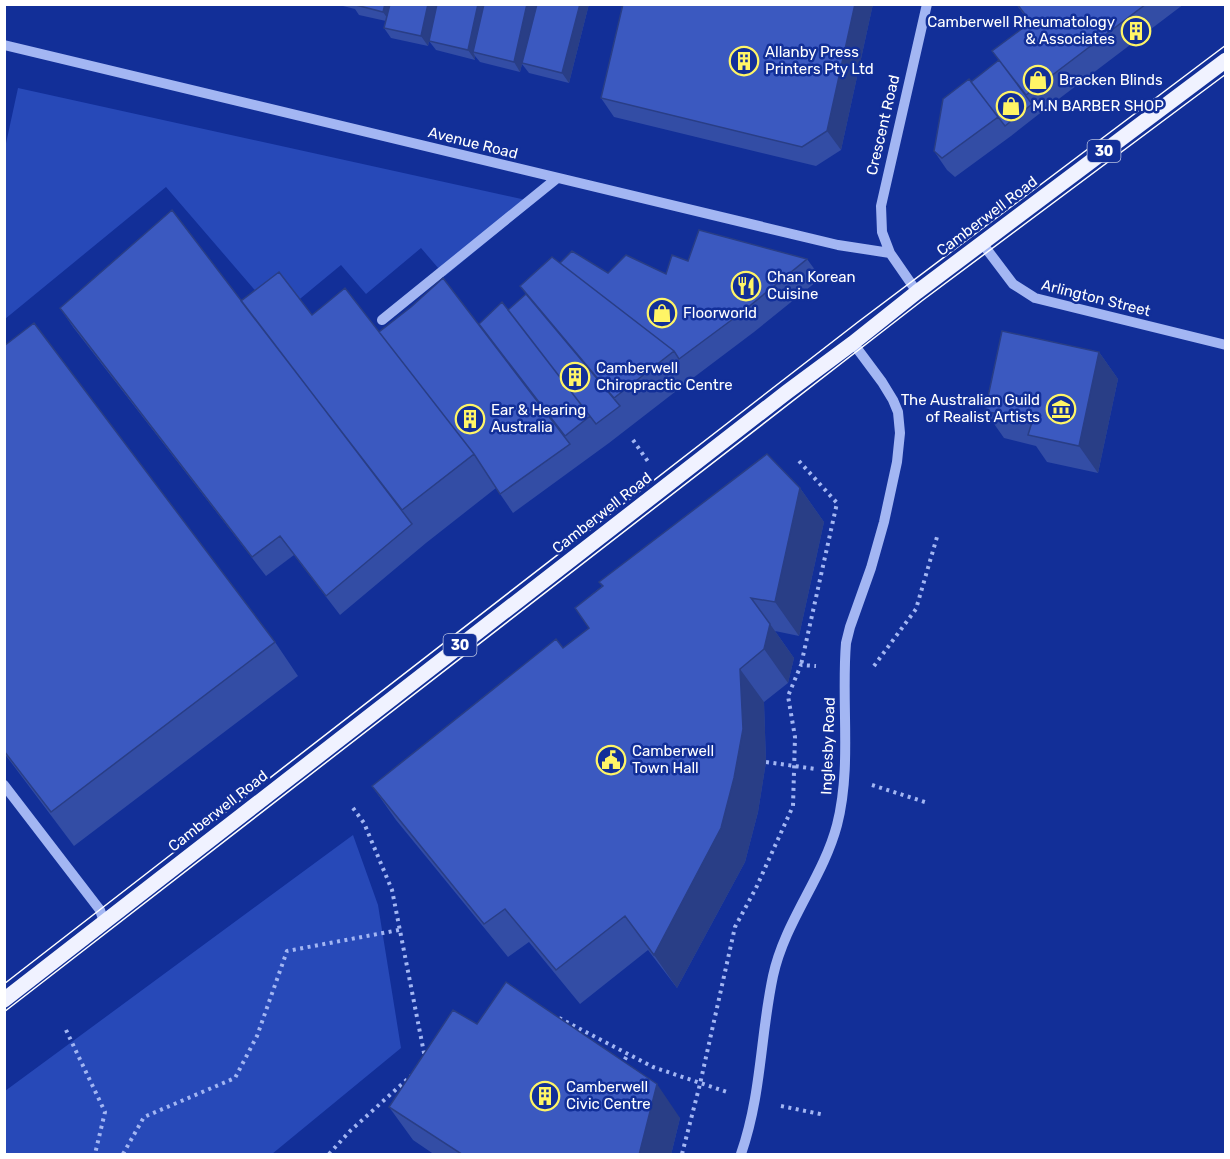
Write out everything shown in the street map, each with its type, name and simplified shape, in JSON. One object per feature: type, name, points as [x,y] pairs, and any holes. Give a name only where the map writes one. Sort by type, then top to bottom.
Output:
[{"type":"main road","name":"Camberwell Road","points":[[4,1000],[853,343],[917,291],[1226,60]]},
{"type":"street","name":"Crescent Road","points":[[890,253],[882,232],[881,206],[927,4]]},
{"type":"street","name":"Avenue Road","points":[[4,45],[206,92],[556,179],[838,245],[890,253]]},
{"type":"street","points":[[382,320],[556,179]]},
{"type":"street","name":"Arlington Street","points":[[982,243],[1013,284],[1035,298],[1226,345]]},
{"type":"street","points":[[890,253],[917,291]]},
{"type":"street","name":"Inglesby Road","points":[[741,1155],[756,1101],[774,974],[791,924],[824,863],[839,814],[843,776],[846,643],[884,522],[897,462],[900,433],[898,412],[882,382],[853,343]]},
{"type":"street","points":[[4,785],[100,910],[104,922]]},
{"type":"path","points":[[682,1155],[735,927],[756,888],[793,806],[795,737],[788,696],[801,665],[837,503],[799,461]]},
{"type":"path","points":[[801,665],[870,669],[877,663],[916,609],[937,537]]},
{"type":"path","points":[[353,808],[364,823],[392,890],[426,1062],[433,1056]]},
{"type":"path","points":[[123,1155],[144,1117],[235,1078],[257,1036],[287,951],[399,930]]},
{"type":"path","points":[[558,1018],[653,1067],[756,1101],[825,1115]]},
{"type":"path","points":[[66,1030],[105,1112],[95,1155]]},
{"type":"path","points":[[616,1075],[628,1054]]},
{"type":"path","points":[[329,1155],[351,1130],[419,1068]]},
{"type":"shaded area","points":[[18,88],[535,202],[445,276],[421,248],[366,294],[341,265],[278,317],[166,187],[5,319],[5,148]]},
{"type":"shaded area","points":[[353,835],[378,905],[401,1048],[272,1154],[5,1154],[5,1091]]},
{"type":"building","points":[[352,4],[385,4],[383,12]]},
{"type":"building","points":[[390,4],[428,4],[421,36],[384,28]]},
{"type":"building","points":[[437,4],[478,4],[468,50],[429,41]]},
{"type":"building","points":[[484,4],[527,4],[514,62],[473,52]]},
{"type":"building","points":[[537,4],[580,4],[562,73],[522,63]]},
{"type":"building","name":"Allanby Press Printers Pty Ltd","points":[[623,4],[855,4],[827,131],[802,147],[601,98]]},
{"type":"building","points":[[1017,4],[1146,4],[1026,95],[992,51],[1031,22]]},
{"type":"building","name":"M.N BARBER SHOP","points":[[999,60],[1032,104],[1005,126],[971,82]]},
{"type":"building","points":[[969,79],[998,117],[942,158],[934,151],[943,99]]},
{"type":"building","points":[[172,210],[412,524],[326,596],[280,536],[252,557],[60,308]]},
{"type":"building","points":[[699,230],[807,259],[741,313],[679,359],[674,351],[560,263],[572,251],[608,273],[626,255],[666,274],[672,255],[688,261]]},
{"type":"building","points":[[552,257],[674,351],[614,398],[520,286]]},
{"type":"building","points":[[279,272],[312,315],[345,288],[474,454],[402,510],[241,301]]},
{"type":"building","points":[[443,278],[570,444],[500,494],[474,454],[379,332]]},
{"type":"building","name":"Camberwell Chiropractic Centre","points":[[526,294],[620,406],[596,424],[508,310]]},
{"type":"building","points":[[502,302],[590,416],[565,436],[479,324]]},
{"type":"building","points":[[34,323],[275,642],[51,812],[4,751],[4,346]]},
{"type":"building","points":[[1002,331],[1099,352],[1079,446],[1028,435],[1032,422],[985,411]]},
{"type":"building","name":"Camberwell Town Hall","points":[[767,454],[800,488],[775,602],[751,598],[770,624],[764,649],[740,669],[743,729],[734,778],[721,828],[654,955],[625,916],[556,970],[505,909],[484,924],[372,786],[556,639],[563,648],[589,628],[575,608],[603,586],[599,582]]},
{"type":"building","name":"Camberwell Civic Centre","points":[[506,982],[657,1084],[639,1155],[463,1155],[389,1107],[453,1010],[477,1024]]},
{"type":"tram line","points":[[4,984],[858,322],[1226,45]]},
{"type":"tram line","points":[[4,1012],[923,300],[1226,74]]},
{"type":"place","name":"Camberwell Rheumatology & Associates","points":[[1136,31]]},
{"type":"place","name":"Allanby Press Printers Pty Ltd","points":[[744,61]]},
{"type":"place","name":"Bracken Blinds","points":[[1038,80]]},
{"type":"place","name":"M.N BARBER SHOP","points":[[1011,106]]},
{"type":"place","name":"Chan Korean Cuisine","points":[[746,286]]},
{"type":"place","name":"Floorworld","points":[[662,313]]},
{"type":"place","name":"Camberwell Chiropractic Centre","points":[[575,377]]},
{"type":"place","name":"The Australian Guild of Realist Artists","points":[[1061,409]]},
{"type":"place","name":"Ear & Hearing Australia","points":[[470,419]]},
{"type":"place","name":"Camberwell Town Hall","points":[[611,760]]},
{"type":"place","name":"Camberwell Civic Centre","points":[[545,1096]]}]
